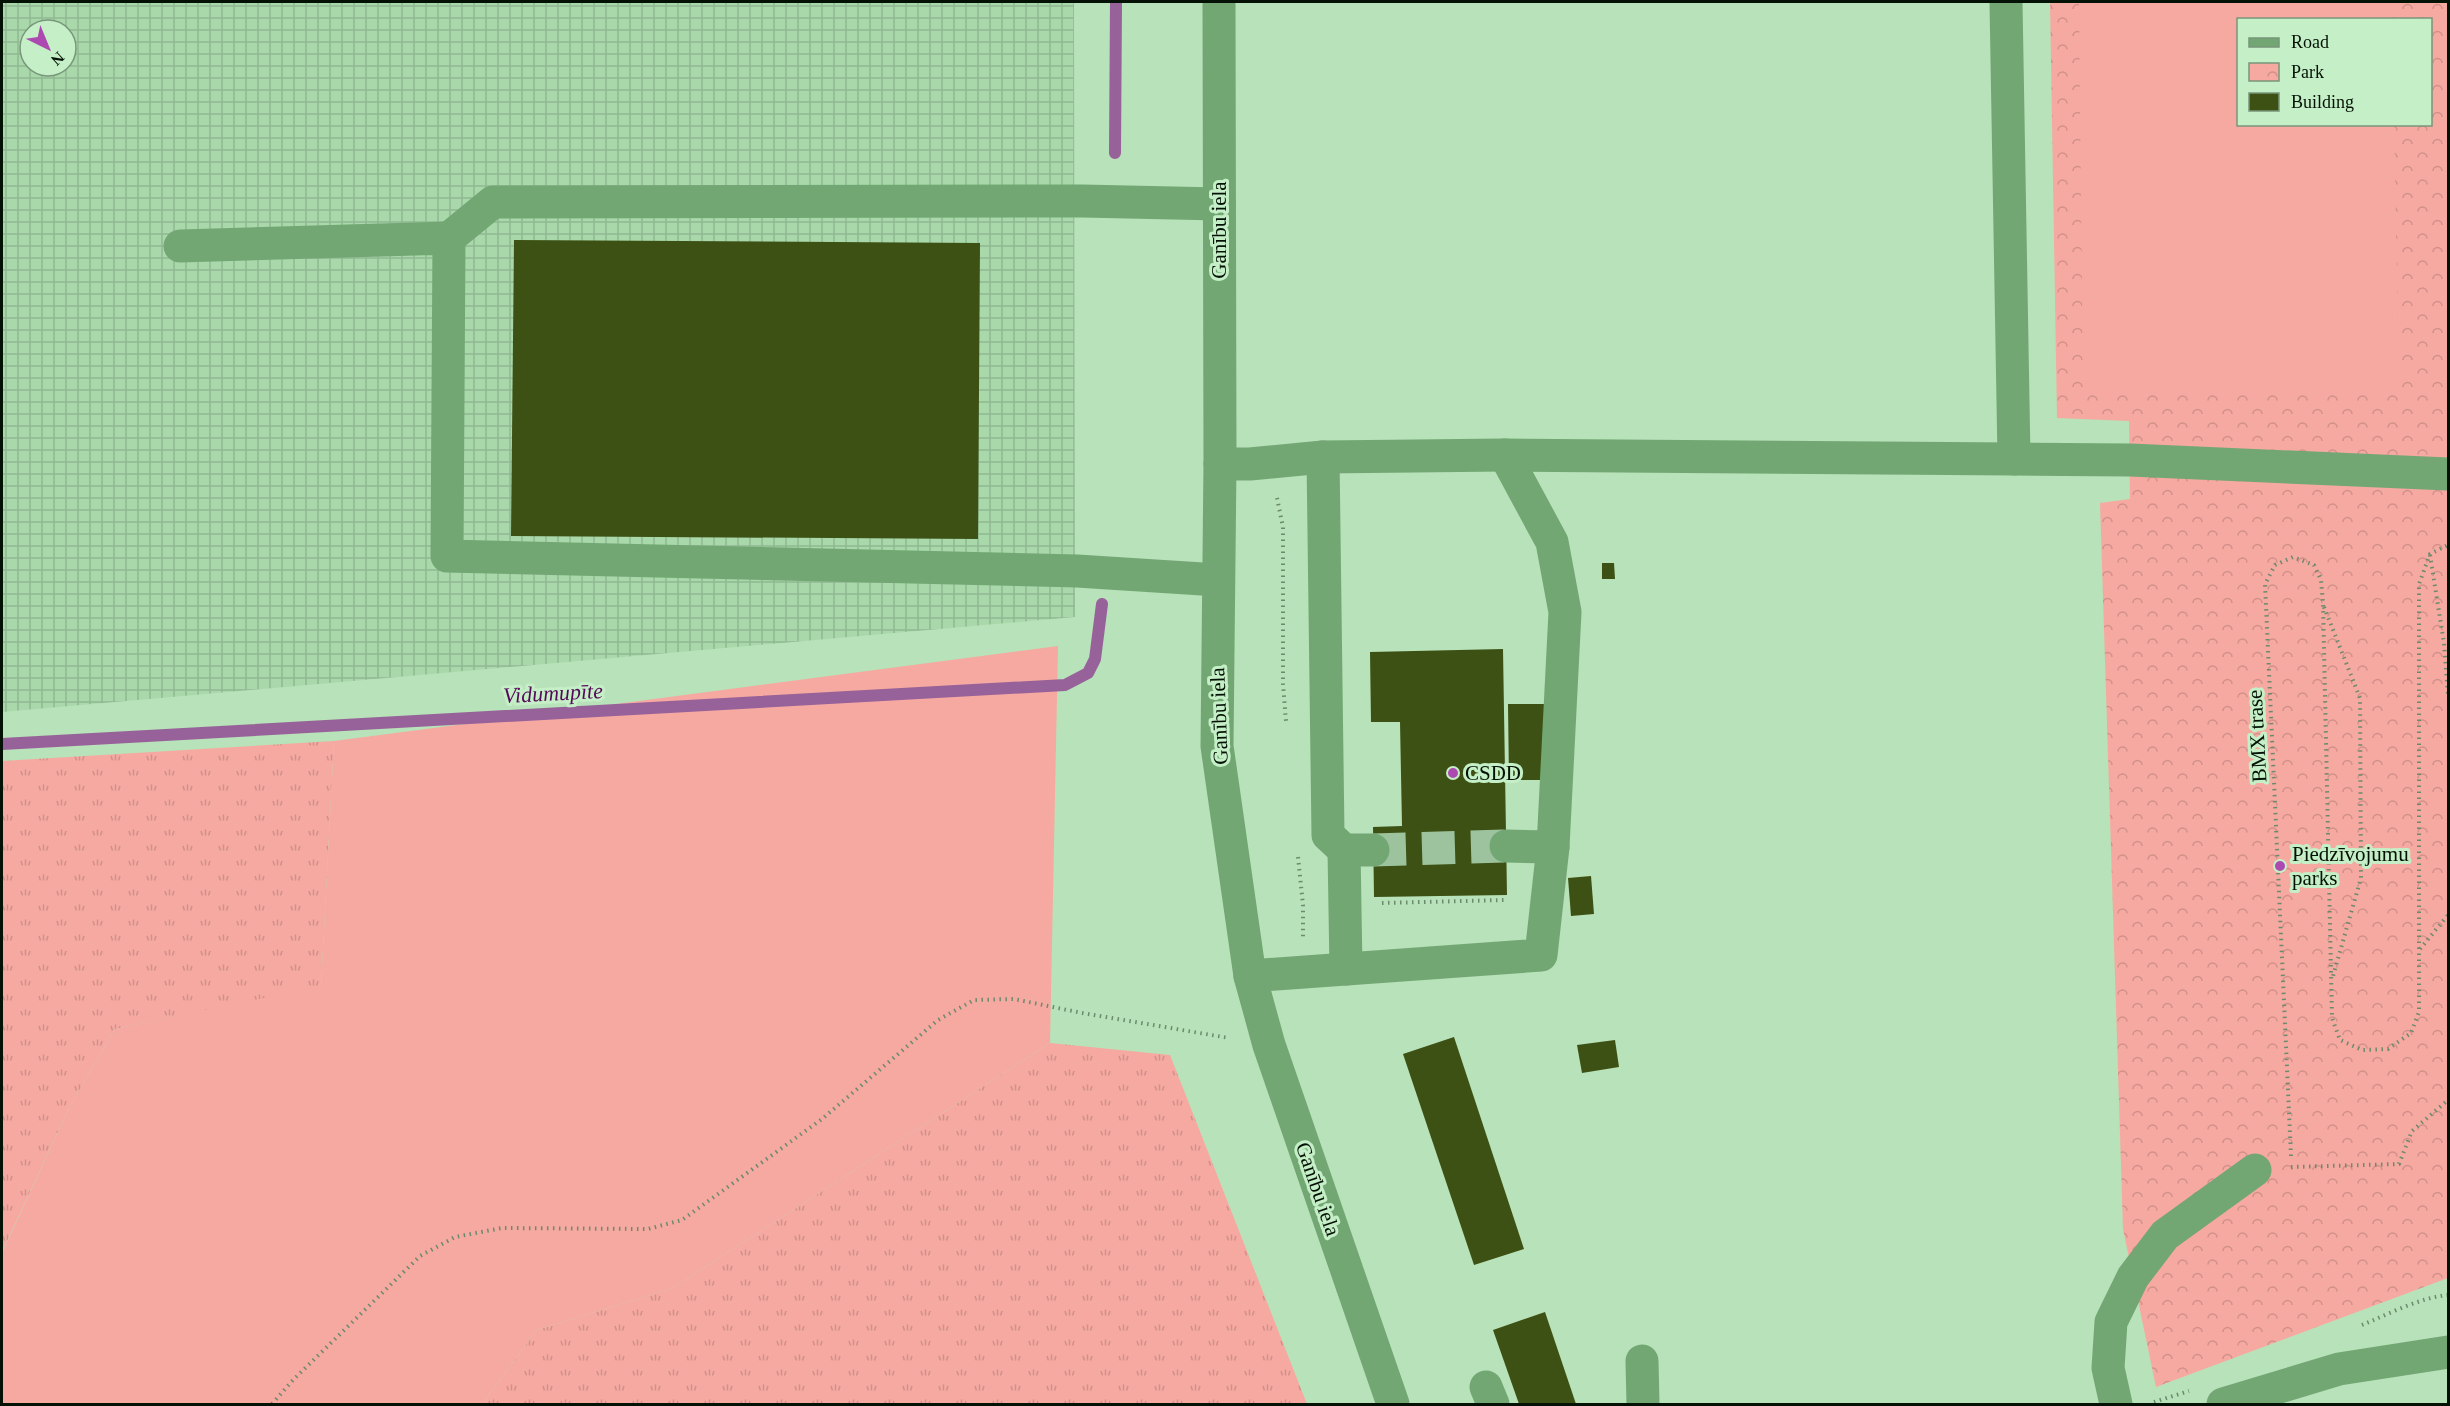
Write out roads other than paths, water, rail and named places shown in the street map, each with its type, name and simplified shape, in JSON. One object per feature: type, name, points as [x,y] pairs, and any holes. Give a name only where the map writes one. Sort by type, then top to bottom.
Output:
[{"type":"street","name":"Ganību iela","points":[[1219,2],[1220,464],[1217,747],[1250,976],[1269,1045],[1393,1404]]},
{"type":"street","points":[[2006,2],[2014,459]]},
{"type":"street","points":[[180,246],[448,238],[493,202],[1082,201],[1219,204]]},
{"type":"street","points":[[448,238],[447,556],[1077,571],[1218,580]]},
{"type":"street","points":[[1250,976],[1541,955],[1553,846],[1565,612],[1552,542],[1505,455]]},
{"type":"street","points":[[1220,464],[1250,464],[1323,457],[1505,455],[2014,459],[2130,460],[2448,474]]},
{"type":"street","points":[[1323,457],[1328,835],[1358,850],[1346,969]]},
{"type":"street","points":[[1506,846],[1553,846]]},
{"type":"street","points":[[2116,1404],[2108,1368],[2111,1322],[2133,1277],[2165,1235],[2255,1170]]},
{"type":"street","points":[[2223,1404],[2339,1369],[2448,1352]]},
{"type":"street","points":[[1642,1361],[1643,1404]]},
{"type":"waterway","points":[[1115,153],[1116,2]]},
{"type":"waterway","name":"Vidumupīte","points":[[2,744],[1065,685],[1088,673],[1095,659],[1102,604]]},
{"type":"tunnel","points":[[1373,850],[1506,846]]},
{"type":"place","name":"CSDD","points":[[1453,773]]},
{"type":"place","name":"Piedzīvojumu parks","points":[[2280,866]]}]
